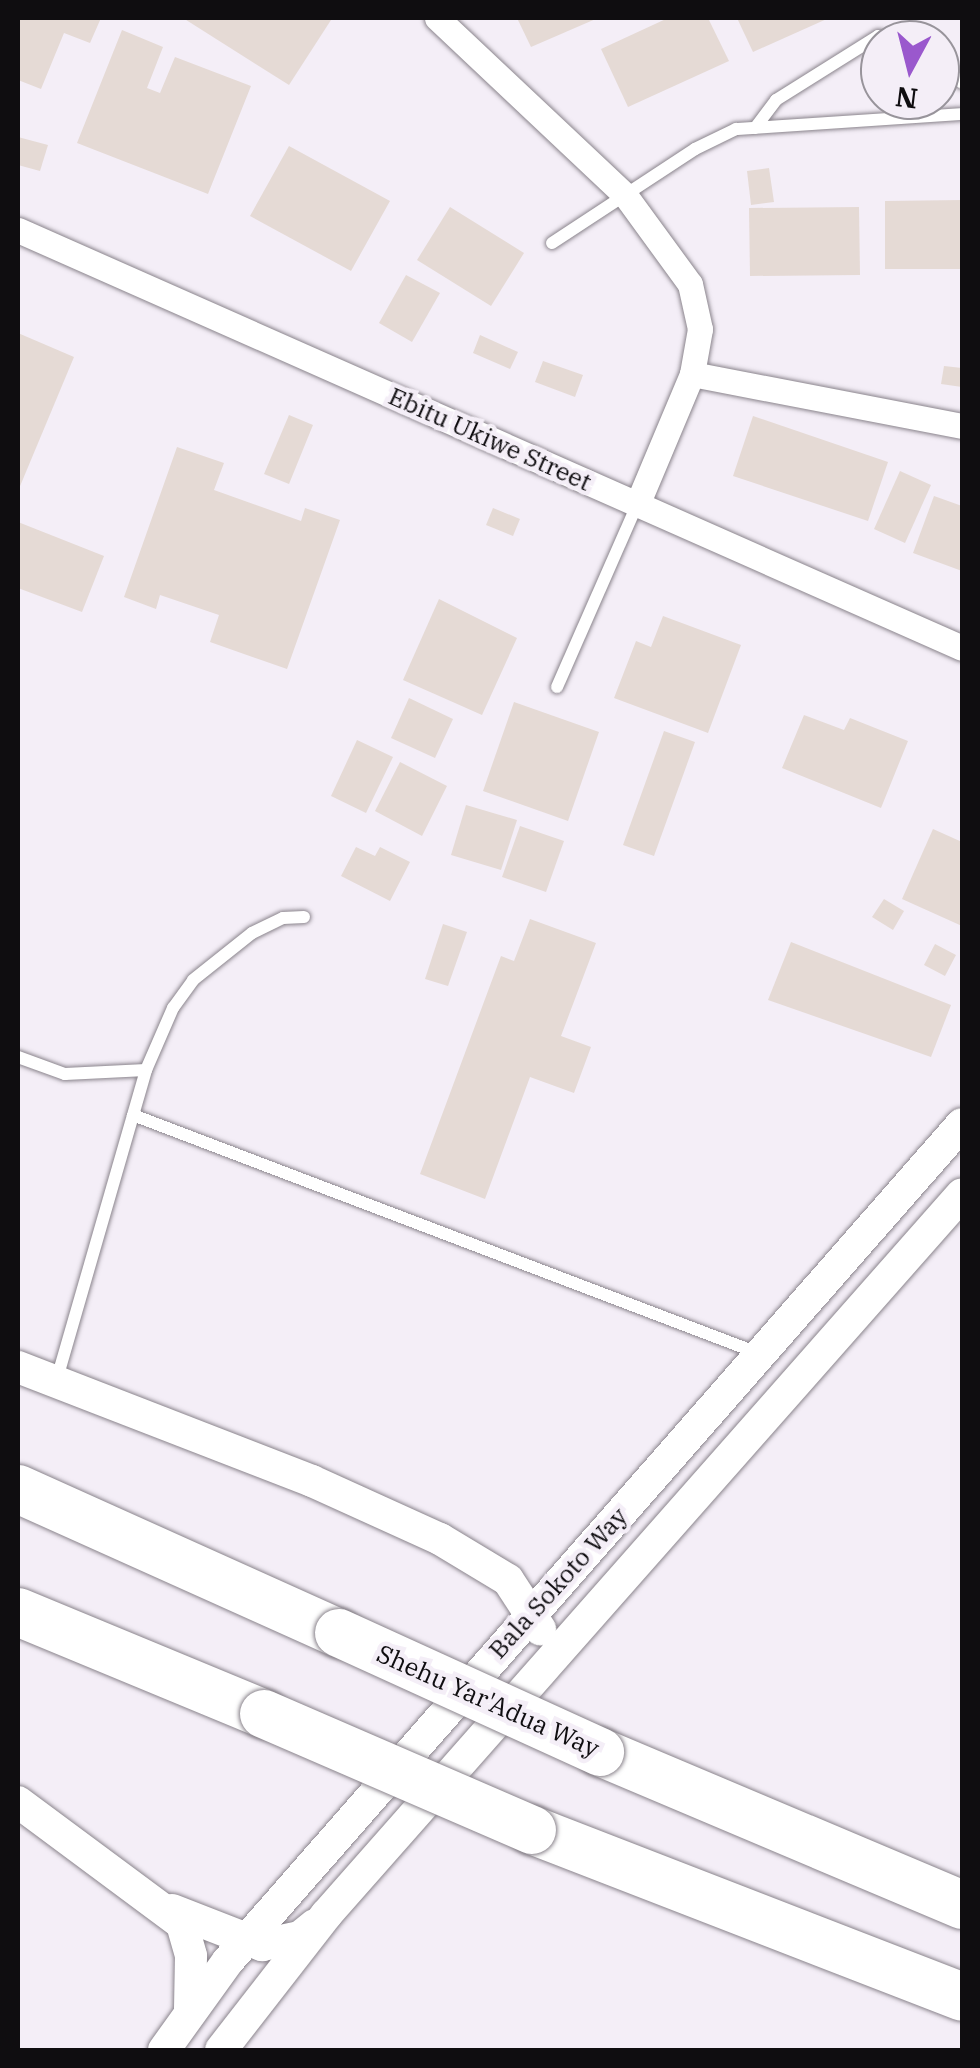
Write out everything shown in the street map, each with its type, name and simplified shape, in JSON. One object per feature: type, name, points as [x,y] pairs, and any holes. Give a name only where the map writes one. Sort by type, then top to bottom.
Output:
[{"type":"highway","name":"Shehu Yar'Adua Way","points":[[18,1489],[600,1752],[962,1905]]},
{"type":"highway","points":[[18,1612],[108,1652]]},
{"type":"highway","points":[[18,1620],[264,1714],[532,1830],[962,1997]]},
{"type":"street","points":[[437,18],[625,196],[690,284],[700,329],[692,374],[638,505]]},
{"type":"street","name":"Ebitu Ukiwe Street","points":[[18,230],[962,648]]},
{"type":"street","points":[[692,374],[962,426]]},
{"type":"street","name":"Bala Sokoto Way","points":[[164,2050],[190,2009],[245,1943],[532,1610],[576,1565],[962,1124]]},
{"type":"street","name":"Bala Sokoto Way","points":[[221,2050],[326,1916],[962,1194]]},
{"type":"street","points":[[18,1367],[312,1480],[490,1565],[548,1573],[576,1565]]},
{"type":"street","points":[[490,1565],[532,1610],[542,1650],[527,1688]]},
{"type":"street","points":[[18,1802],[163,1906],[245,1943],[300,1937],[326,1916]]},
{"type":"street","points":[[163,1906],[189,1940],[190,2009]]},
{"type":"lane","points":[[756,128],[776,100],[860,47]]},
{"type":"lane","points":[[552,243],[713,138],[756,128],[962,114]]},
{"type":"lane","points":[[557,686],[638,505]]},
{"type":"lane","points":[[56,1382],[146,1070],[193,980],[252,933],[304,916]]},
{"type":"lane","points":[[18,1057],[65,1074],[146,1070]]},
{"type":"lane","points":[[133,1115],[758,1354]]},
{"type":"building","points":[[18,18],[101,18],[90,43],[64,33],[41,89],[18,80]]},
{"type":"building","points":[[183,18],[327,18],[331,20],[289,85]]},
{"type":"building","points":[[517,18],[598,18],[531,47]]},
{"type":"building","points":[[668,18],[708,18],[729,61],[628,107],[601,49]]},
{"type":"building","points":[[737,18],[829,18],[753,52]]},
{"type":"building","points":[[122,30],[163,47],[147,88],[160,93],[175,57],[251,86],[208,194],[77,143]]},
{"type":"building","points":[[18,137],[48,145],[40,171],[18,165]]},
{"type":"building","points":[[289,146],[390,201],[351,271],[250,216]]},
{"type":"building","points":[[769,168],[774,202],[751,205],[747,171]]},
{"type":"building","points":[[962,200],[962,269],[885,269],[885,201]]},
{"type":"building","points":[[450,207],[524,253],[491,306],[417,260]]},
{"type":"building","points":[[859,207],[860,275],[750,276],[749,208]]},
{"type":"building","points":[[406,275],[440,293],[412,342],[379,323]]},
{"type":"building","points":[[18,333],[74,357],[18,491]]},
{"type":"building","points":[[480,335],[518,352],[510,369],[473,353]]},
{"type":"building","points":[[543,361],[583,375],[575,397],[535,382]]},
{"type":"building","points":[[944,366],[962,368],[962,387],[941,384]]},
{"type":"building","points":[[289,415],[313,425],[289,484],[264,474]]},
{"type":"building","points":[[753,416],[888,462],[868,521],[733,476]]},
{"type":"building","points":[[177,447],[224,463],[214,490],[301,521],[305,508],[340,520],[287,669],[210,642],[219,615],[160,595],[156,609],[124,597]]},
{"type":"building","points":[[900,471],[931,485],[905,543],[874,529]]},
{"type":"building","points":[[934,496],[962,506],[962,571],[913,553]]},
{"type":"building","points":[[493,508],[520,519],[513,536],[486,525]]},
{"type":"building","points":[[18,522],[104,556],[82,612],[18,588]]},
{"type":"building","points":[[439,599],[517,638],[482,715],[403,680]]},
{"type":"building","points":[[663,616],[741,645],[708,733],[614,698],[636,641],[651,647]]},
{"type":"building","points":[[409,698],[453,719],[435,758],[391,738]]},
{"type":"building","points":[[514,702],[599,732],[568,821],[483,791]]},
{"type":"building","points":[[804,715],[844,730],[850,718],[908,741],[881,808],[782,768]]},
{"type":"building","points":[[664,731],[695,742],[654,856],[623,845]]},
{"type":"building","points":[[357,740],[393,757],[366,813],[331,796]]},
{"type":"building","points":[[400,762],[447,786],[422,836],[375,811]]},
{"type":"building","points":[[466,805],[517,820],[501,870],[451,855]]},
{"type":"building","points":[[520,826],[564,841],[546,892],[502,877]]},
{"type":"building","points":[[933,829],[962,842],[962,926],[902,899]]},
{"type":"building","points":[[356,847],[375,856],[380,847],[410,862],[390,901],[341,876]]},
{"type":"building","points":[[884,899],[904,911],[893,930],[872,917]]},
{"type":"building","points":[[530,919],[596,943],[561,1036],[591,1047],[574,1093],[530,1077],[485,1199],[420,1174],[501,956],[514,961]]},
{"type":"building","points":[[443,924],[467,932],[448,986],[425,979]]},
{"type":"building","points":[[791,942],[951,1005],[931,1057],[768,1000]]},
{"type":"building","points":[[935,944],[956,955],[945,976],[924,965]]}]
